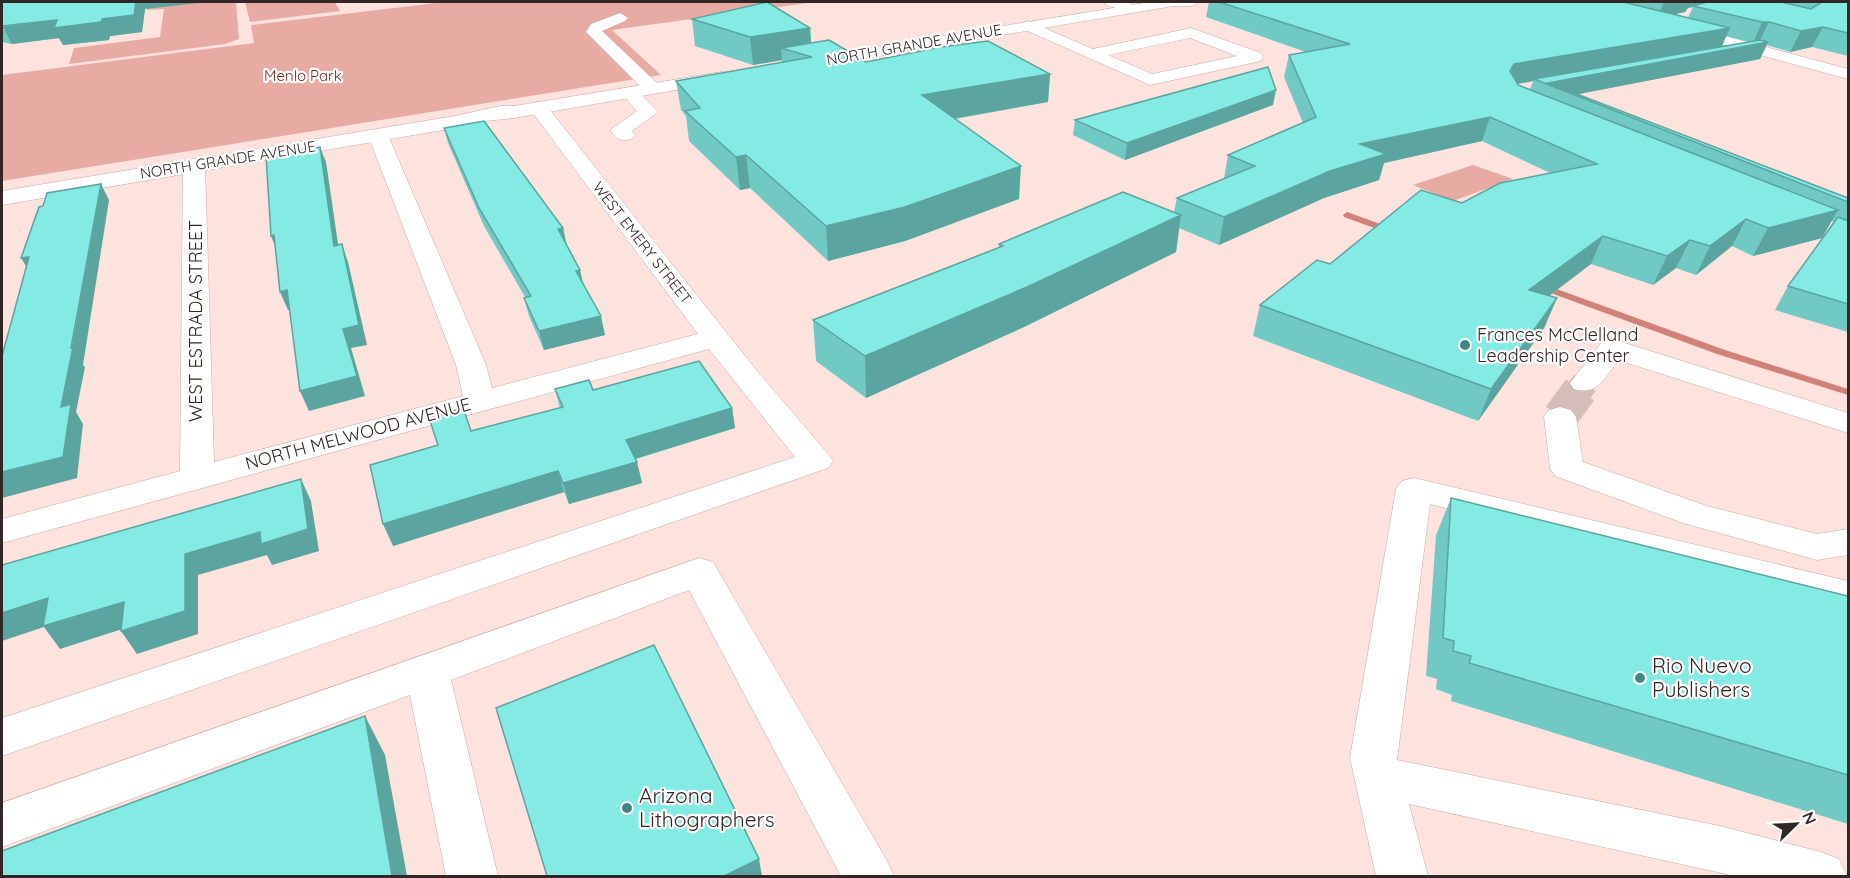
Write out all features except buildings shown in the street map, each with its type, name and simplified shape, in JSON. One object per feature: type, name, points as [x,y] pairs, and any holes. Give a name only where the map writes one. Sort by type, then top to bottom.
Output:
[{"type":"street","points":[[1111,2],[1131,9]]},
{"type":"street","name":"NORTH GRANDE AVENUE","points":[[794,65],[1162,2],[1192,2]]},
{"type":"street","points":[[1696,16],[1661,24],[1848,74]]},
{"type":"street","points":[[620,18],[596,27],[594,32],[653,88]]},
{"type":"street","points":[[1028,26],[1149,80],[1255,57],[1191,33],[1091,54]]},
{"type":"street","points":[[1723,40],[1751,33]]},
{"type":"street","points":[[1708,57],[1758,49]]},
{"type":"street","name":"NORTH GRANDE AVENUE","points":[[2,198],[455,122],[473,122],[526,110],[740,74]]},
{"type":"street","points":[[625,135],[620,130],[648,112],[630,93]]},
{"type":"street","name":"WEST EMERY STREET","points":[[2,737],[816,461],[526,110]]},
{"type":"street","points":[[378,135],[471,365],[480,401]]},
{"type":"street","name":"WEST ESTRADA STREET","points":[[194,165],[197,477]]},
{"type":"street","name":"NORTH MELWOOD AVENUE","points":[[2,531],[715,338]]},
{"type":"street","points":[[1585,383],[1612,348],[1848,423]]},
{"type":"street","points":[[1560,417],[1567,468],[1696,515],[1817,546],[1848,542]]},
{"type":"street","points":[[1402,876],[1373,758],[1414,489],[1848,595]]},
{"type":"street","points":[[2,825],[699,572],[868,876]]},
{"type":"street","points":[[427,671],[472,876]]},
{"type":"street","points":[[1378,777],[1720,849],[1821,876]]},
{"type":"green space","points":[[148,2],[236,2],[239,39],[225,44],[69,64],[74,48],[160,37],[164,9],[147,10]]},
{"type":"green space","points":[[245,2],[335,2],[340,11],[250,22]]},
{"type":"green space","name":"Menlo Park","points":[[444,2],[815,2],[612,30],[661,75],[2,181],[2,75],[254,43],[251,25]]},
{"type":"green space","points":[[1473,165],[1513,179],[1453,201],[1413,185]]},
{"type":"waterway","points":[[1347,215],[1391,231]]},
{"type":"waterway","points":[[1540,286],[1721,352],[1848,392]]},
{"type":"tunnel","points":[[1579,391],[1585,383]]},
{"type":"tunnel","points":[[1560,417],[1580,390]]},
{"type":"place","name":"Frances McClelland Leadership Center","points":[[1465,345]]},
{"type":"place","name":"Rio Nuevo Publishers","points":[[1640,678]]},
{"type":"place","name":"Arizona Lithographers","points":[[627,808]]}]
